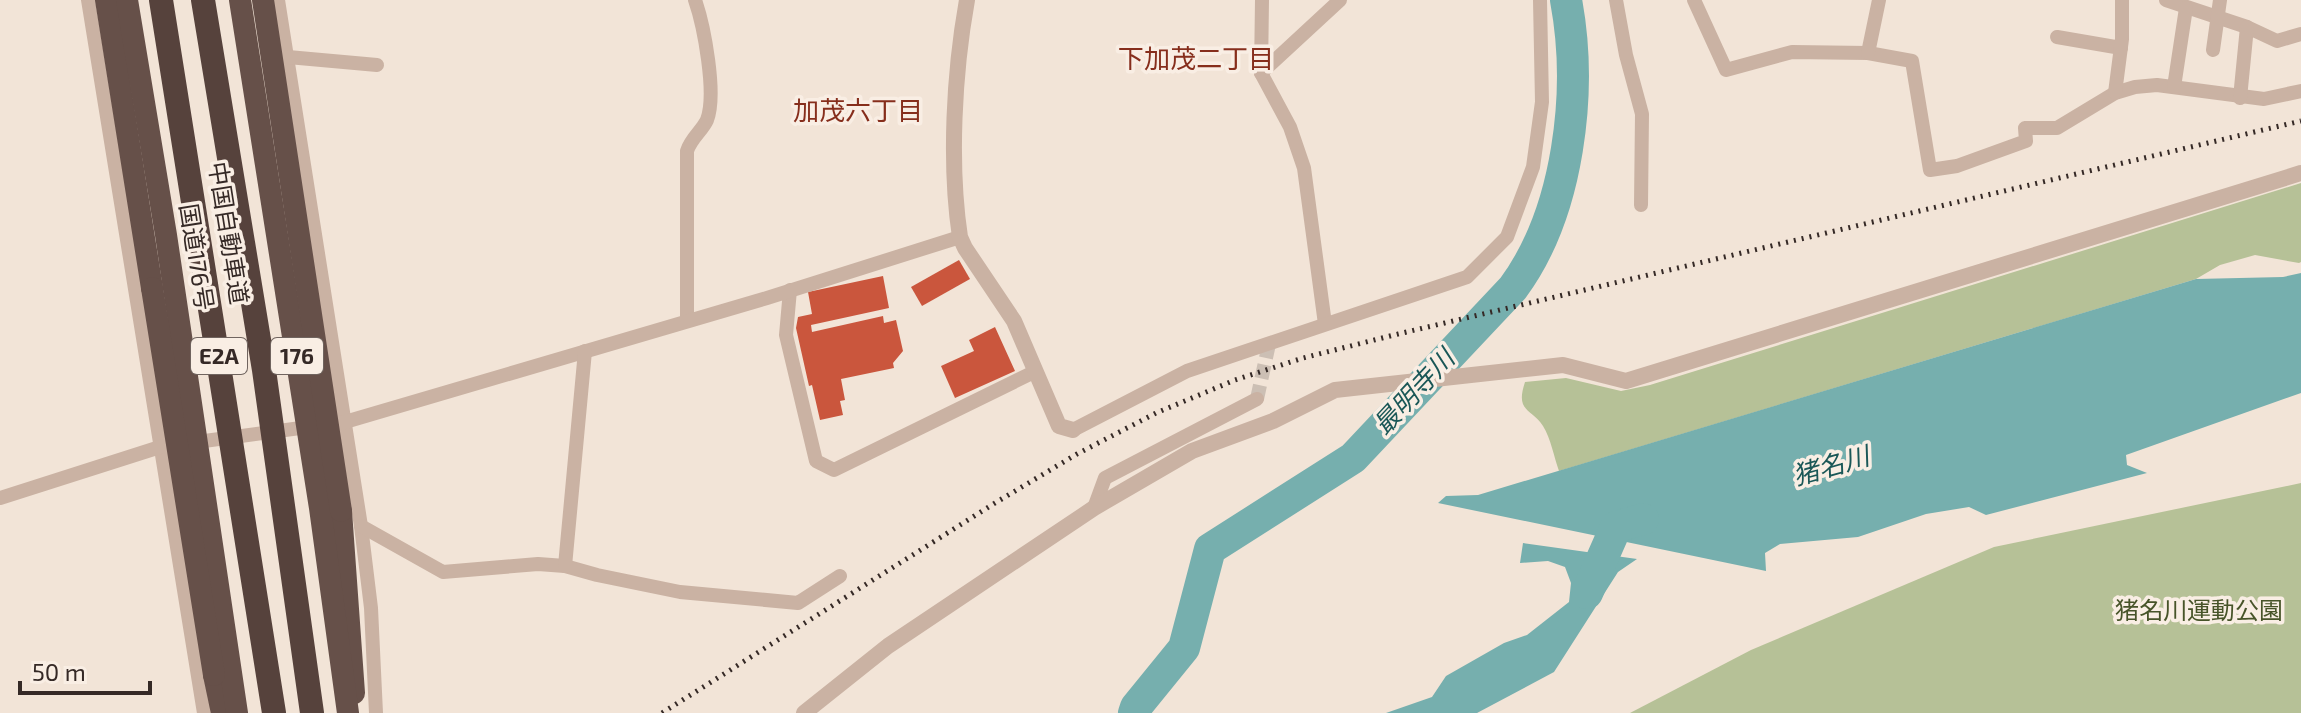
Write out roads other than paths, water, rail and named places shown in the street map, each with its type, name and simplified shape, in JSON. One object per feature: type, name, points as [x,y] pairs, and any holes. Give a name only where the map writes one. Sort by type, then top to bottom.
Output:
[{"type":"highway","points":[[106,0],[222,713]]},
{"type":"highway","name":"国道176号","points":[[127,0],[166,235],[237,713]]},
{"type":"highway","name":"中国自動車道","points":[[161,0],[274,713]]},
{"type":"highway","name":"中国自動車道","points":[[203,0],[264,370],[312,713]]},
{"type":"highway","name":"176","points":[[240,0],[311,447],[348,713]]},
{"type":"highway","points":[[263,0],[341,511],[356,713]]},
{"type":"street","points":[[88,0],[204,713]]},
{"type":"street","points":[[278,0],[361,526],[371,608],[376,713]]},
{"type":"street","points":[[687,321],[687,151],[689,142],[706,123],[709,107],[705,35],[695,0]]},
{"type":"street","points":[[967,0],[960,39],[955,135],[960,237],[1014,321],[1059,426],[1073,430],[1187,371],[1467,277],[1507,237],[1533,167],[1540,115],[1540,0]]},
{"type":"street","points":[[1262,0],[1261,73],[1290,127],[1304,168],[1325,324]]},
{"type":"street","points":[[1261,73],[1340,0]]},
{"type":"street","points":[[1616,0],[1626,55],[1642,114],[1641,205]]},
{"type":"street","points":[[1694,0],[1726,70],[1792,52],[1868,53],[1912,61],[1930,170],[1957,166],[2026,141],[2025,128],[2057,128],[2115,93],[2157,85],[2264,99],[2301,91]]},
{"type":"street","points":[[1868,53],[1879,0]]},
{"type":"street","points":[[2115,93],[2121,48],[2122,0]]},
{"type":"street","points":[[2166,0],[2247,27],[2277,41],[2301,34]]},
{"type":"street","points":[[2213,50],[2220,0]]},
{"type":"street","points":[[2174,87],[2186,8]]},
{"type":"street","points":[[2240,98],[2247,27]]},
{"type":"street","points":[[2057,37],[2121,48]]},
{"type":"street","points":[[288,57],[377,65]]},
{"type":"street","points":[[804,713],[888,646],[1094,508],[1192,451],[1273,421],[1335,390],[1563,365],[1626,381],[2301,173]]},
{"type":"street","points":[[0,498],[160,447],[345,422],[960,237]]},
{"type":"street","points":[[790,290],[786,335],[816,461],[834,470],[1034,372]]},
{"type":"street","points":[[565,566],[585,351]]},
{"type":"street","points":[[1094,508],[1105,478],[1257,399]]},
{"type":"street","points":[[361,526],[443,572],[538,564],[565,566],[680,592],[798,603],[840,576]]},
{"type":"water","points":[[2301,273],[2301,393],[2126,455],[2127,465],[2147,473],[1986,515],[1969,507],[1926,514],[1858,537],[1780,544],[1765,553],[1766,571],[1438,503],[1446,496],[1478,495],[2196,279],[2283,277]]},
{"type":"water","points":[[1523,543],[1637,559],[1618,572],[1554,672],[1477,713],[1386,713],[1432,697],[1446,676],[1504,643],[1527,635],[1569,602],[1571,583],[1565,567],[1548,561],[1520,563]]},
{"type":"waterway","name":"最明寺川","points":[[1134,713],[1184,648],[1210,549],[1353,458],[1513,288],[1532,258],[1559,187],[1567,150],[1573,73],[1566,0]]},
{"type":"waterway","name":"猪名川","points":[[1587,593],[1616,527],[1643,519]]},
{"type":"tunnel","points":[[1257,399],[1269,344]]},
{"type":"railway","points":[[662,713],[1077,454],[1156,413],[1235,380],[1303,358],[1398,334],[2301,121]]},
{"type":"district","name":"下加茂二丁目","points":[[1196,59]]},
{"type":"district","name":"加茂六丁目","points":[[858,111]]},
{"type":"park label","name":"猪名川運動公園","points":[[2199,611]]}]
